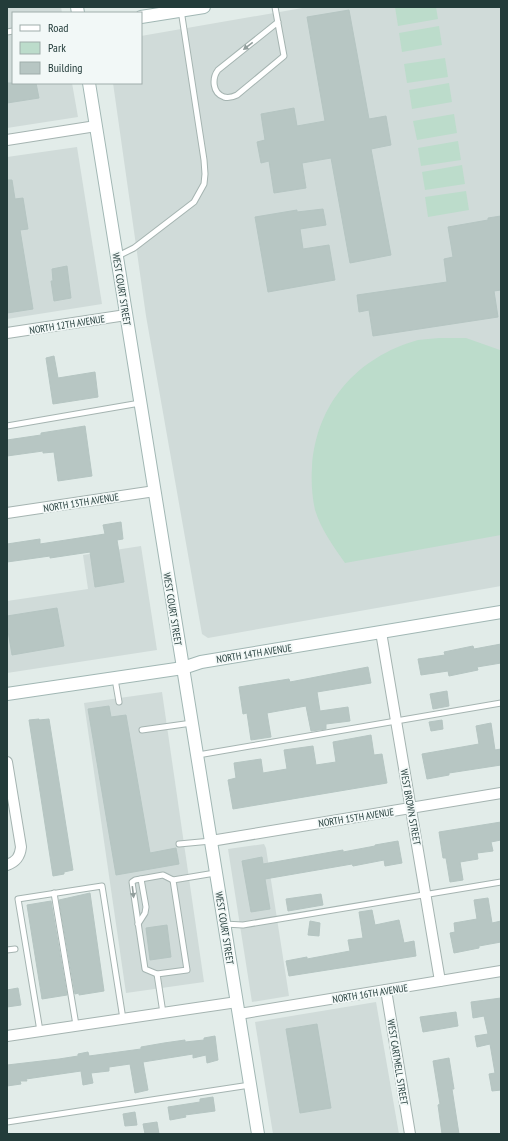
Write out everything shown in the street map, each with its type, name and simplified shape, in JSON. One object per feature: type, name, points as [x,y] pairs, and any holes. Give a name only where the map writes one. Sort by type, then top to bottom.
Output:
[{"type":"main road","points":[[142,17],[181,9],[204,7]]},
{"type":"main road","name":"WEST COURT STREET","points":[[89,84],[258,1134]]},
{"type":"main road","name":"NORTH 14TH AVENUE","points":[[7,694],[183,668],[201,662],[501,612]]},
{"type":"street","points":[[7,140],[96,126]]},
{"type":"street","name":"NORTH 12TH AVENUE","points":[[7,333],[126,315]]},
{"type":"street","name":"NORTH 13TH AVENUE","points":[[7,513],[155,491]]},
{"type":"street","name":"WEST BROWN STREET","points":[[381,632],[440,981]]},
{"type":"street","points":[[7,762],[9,782],[21,848],[20,854],[17,858],[7,865]]},
{"type":"street","name":"NORTH 15TH AVENUE","points":[[211,841],[501,793]]},
{"type":"street","name":"NORTH 16TH AVENUE","points":[[239,1014],[501,971]]},
{"type":"street","name":"WEST CARTMELL STREET","points":[[386,990],[410,1134]]},
{"type":"street","points":[[7,1036],[237,1002]]},
{"type":"lane","points":[[275,7],[278,22],[284,56],[237,96],[229,98],[220,94],[216,89],[214,82],[215,74],[218,70],[278,22]]},
{"type":"lane","points":[[117,256],[134,248],[194,202],[204,184],[204,160],[181,9]]},
{"type":"lane","points":[[7,426],[140,403]]},
{"type":"lane","points":[[115,678],[119,702]]},
{"type":"lane","points":[[197,755],[501,703]]},
{"type":"lane","points":[[142,730],[192,723]]},
{"type":"lane","points":[[179,844],[211,841]]},
{"type":"lane","points":[[173,880],[187,970],[157,974],[145,969],[132,882],[135,880],[163,875],[173,880],[216,873]]},
{"type":"lane","points":[[138,924],[145,913],[146,907],[141,879]]},
{"type":"lane","points":[[224,924],[243,925],[501,882]]},
{"type":"lane","points":[[40,1031],[18,899],[102,886],[123,1019]]},
{"type":"lane","points":[[54,893],[76,1025]]},
{"type":"lane","points":[[7,950],[15,949]]},
{"type":"lane","points":[[157,974],[163,1013]]},
{"type":"lane","points":[[7,1122],[250,1085]]},
{"type":"shaded area","points":[[7,7],[61,7],[62,12],[12,12],[12,84],[72,84],[78,117],[7,128]]},
{"type":"shaded area","points":[[308,7],[501,7],[501,586],[208,638],[202,634],[146,316],[113,84],[142,84],[142,36]]},
{"type":"shaded area","points":[[77,147],[102,304],[7,319],[7,157]]},
{"type":"shaded area","points":[[141,546],[157,650],[7,673],[7,601],[88,589],[83,555]]},
{"type":"shaded area","points":[[162,692],[204,982],[126,993],[84,703]]},
{"type":"shaded area","points":[[264,844],[266,848],[289,996],[252,1002],[228,849]]},
{"type":"shaded area","points":[[376,1002],[399,1134],[273,1134],[255,1022]]},
{"type":"green space","points":[[395,7],[436,7],[438,19],[398,26]]},
{"type":"green space","points":[[439,26],[442,45],[402,52],[399,33]]},
{"type":"green space","points":[[445,58],[448,77],[407,83],[404,64]]},
{"type":"green space","points":[[449,83],[452,102],[412,109],[409,90]]},
{"type":"green space","points":[[454,114],[457,133],[417,140],[413,121]]},
{"type":"green space","points":[[458,141],[461,160],[421,166],[418,148]]},
{"type":"green space","points":[[462,165],[465,184],[425,190],[422,172]]},
{"type":"green space","points":[[466,191],[469,210],[428,217],[425,197]]},
{"type":"green space","points":[[466,338],[500,350],[501,535],[345,563],[324,531],[314,505],[312,467],[315,444],[322,423],[331,404],[344,386],[359,371],[376,358],[396,348],[418,340]]},
{"type":"building","points":[[349,10],[369,119],[386,116],[391,145],[371,149],[391,255],[350,263],[331,158],[302,163],[306,188],[274,193],[269,161],[261,163],[257,142],[265,140],[261,114],[294,108],[297,126],[325,121],[307,17]]},
{"type":"building","points":[[7,83],[36,84],[39,98],[7,103]]},
{"type":"building","points":[[7,180],[12,180],[15,199],[23,198],[28,229],[20,230],[33,309],[7,313]]},
{"type":"building","points":[[323,209],[326,225],[300,229],[303,249],[329,245],[335,280],[268,292],[255,217],[297,210],[297,212]]},
{"type":"building","points":[[501,216],[501,290],[494,291],[498,317],[373,336],[369,310],[359,312],[357,295],[447,282],[444,259],[453,257],[448,227],[488,220],[488,218]]},
{"type":"building","points":[[67,266],[71,298],[54,301],[51,281],[53,281],[52,269]]},
{"type":"building","points":[[54,356],[58,378],[95,372],[98,397],[53,404],[46,358]]},
{"type":"building","points":[[85,426],[92,476],[58,481],[54,452],[43,453],[43,451],[7,456],[7,440]]},
{"type":"building","points":[[121,522],[123,539],[117,540],[124,582],[95,587],[90,552],[7,562],[7,544],[40,539],[40,544],[105,534],[103,525]]},
{"type":"building","points":[[57,608],[64,646],[12,655],[7,616]]},
{"type":"building","points":[[501,644],[501,663],[477,667],[478,670],[449,676],[448,671],[421,675],[418,659],[445,655],[444,652],[473,646],[474,649]]},
{"type":"building","points":[[368,667],[371,683],[317,692],[320,711],[348,707],[350,721],[326,724],[326,729],[311,731],[306,706],[267,713],[271,737],[251,740],[247,713],[243,714],[239,687],[289,679],[290,682]]},
{"type":"building","points":[[447,691],[449,706],[433,709],[430,694]]},
{"type":"building","points":[[109,706],[111,717],[126,715],[150,853],[176,848],[179,864],[116,875],[88,709]]},
{"type":"building","points":[[49,719],[73,870],[64,872],[64,874],[53,876],[29,720]]},
{"type":"building","points":[[442,720],[443,729],[431,731],[429,722]]},
{"type":"building","points":[[491,723],[495,750],[501,749],[501,765],[449,773],[449,775],[427,779],[422,754],[479,744],[476,726]]},
{"type":"building","points":[[371,735],[374,755],[382,754],[387,783],[233,809],[228,780],[236,778],[234,763],[261,759],[263,773],[287,769],[284,750],[313,746],[316,765],[336,762],[333,742]]},
{"type":"building","points":[[501,822],[501,840],[491,842],[493,851],[477,853],[478,859],[460,862],[463,880],[450,882],[446,858],[443,858],[439,832]]},
{"type":"building","points":[[398,841],[402,863],[385,866],[384,860],[265,879],[270,909],[251,912],[242,861],[262,857],[263,864],[343,850],[343,852]]},
{"type":"building","points":[[90,893],[104,991],[79,995],[79,993],[75,994],[59,900]]},
{"type":"building","points":[[321,894],[323,905],[288,911],[286,899]]},
{"type":"building","points":[[488,898],[492,923],[501,921],[501,942],[454,953],[450,933],[455,932],[454,923],[477,919],[474,900]]},
{"type":"building","points":[[51,901],[67,995],[42,999],[27,905]]},
{"type":"building","points":[[372,910],[375,925],[399,920],[404,943],[414,941],[416,956],[289,976],[286,961],[307,957],[307,959],[350,951],[348,940],[363,938],[359,912]]},
{"type":"building","points":[[310,921],[320,923],[319,936],[308,935]]},
{"type":"building","points":[[167,925],[171,957],[150,960],[146,928]]},
{"type":"building","points":[[18,988],[21,1005],[7,1007],[7,990]]},
{"type":"building","points":[[501,998],[501,1090],[492,1091],[489,1074],[495,1073],[490,1044],[477,1047],[475,1036],[488,1034],[484,1016],[473,1018],[471,1002]]},
{"type":"building","points":[[456,1012],[458,1026],[423,1032],[420,1017]]},
{"type":"building","points":[[317,1024],[331,1108],[300,1113],[286,1029]]},
{"type":"building","points":[[215,1036],[218,1060],[207,1063],[206,1055],[193,1058],[193,1054],[143,1062],[148,1090],[135,1093],[130,1064],[109,1067],[109,1071],[91,1073],[93,1083],[83,1085],[81,1071],[26,1079],[27,1081],[20,1081],[21,1084],[7,1086],[7,1065],[78,1056],[78,1054],[88,1052],[89,1056],[141,1049],[141,1047],[185,1040],[185,1042],[204,1040],[204,1038]]},
{"type":"building","points":[[449,1058],[459,1134],[442,1134],[438,1105],[440,1104],[433,1061]]},
{"type":"building","points":[[213,1097],[215,1111],[185,1115],[186,1117],[170,1120],[168,1107],[200,1102],[200,1099]]},
{"type":"building","points":[[135,1112],[137,1125],[125,1126],[123,1114]]},
{"type":"building","points":[[157,1122],[159,1134],[145,1134],[143,1124]]}]
